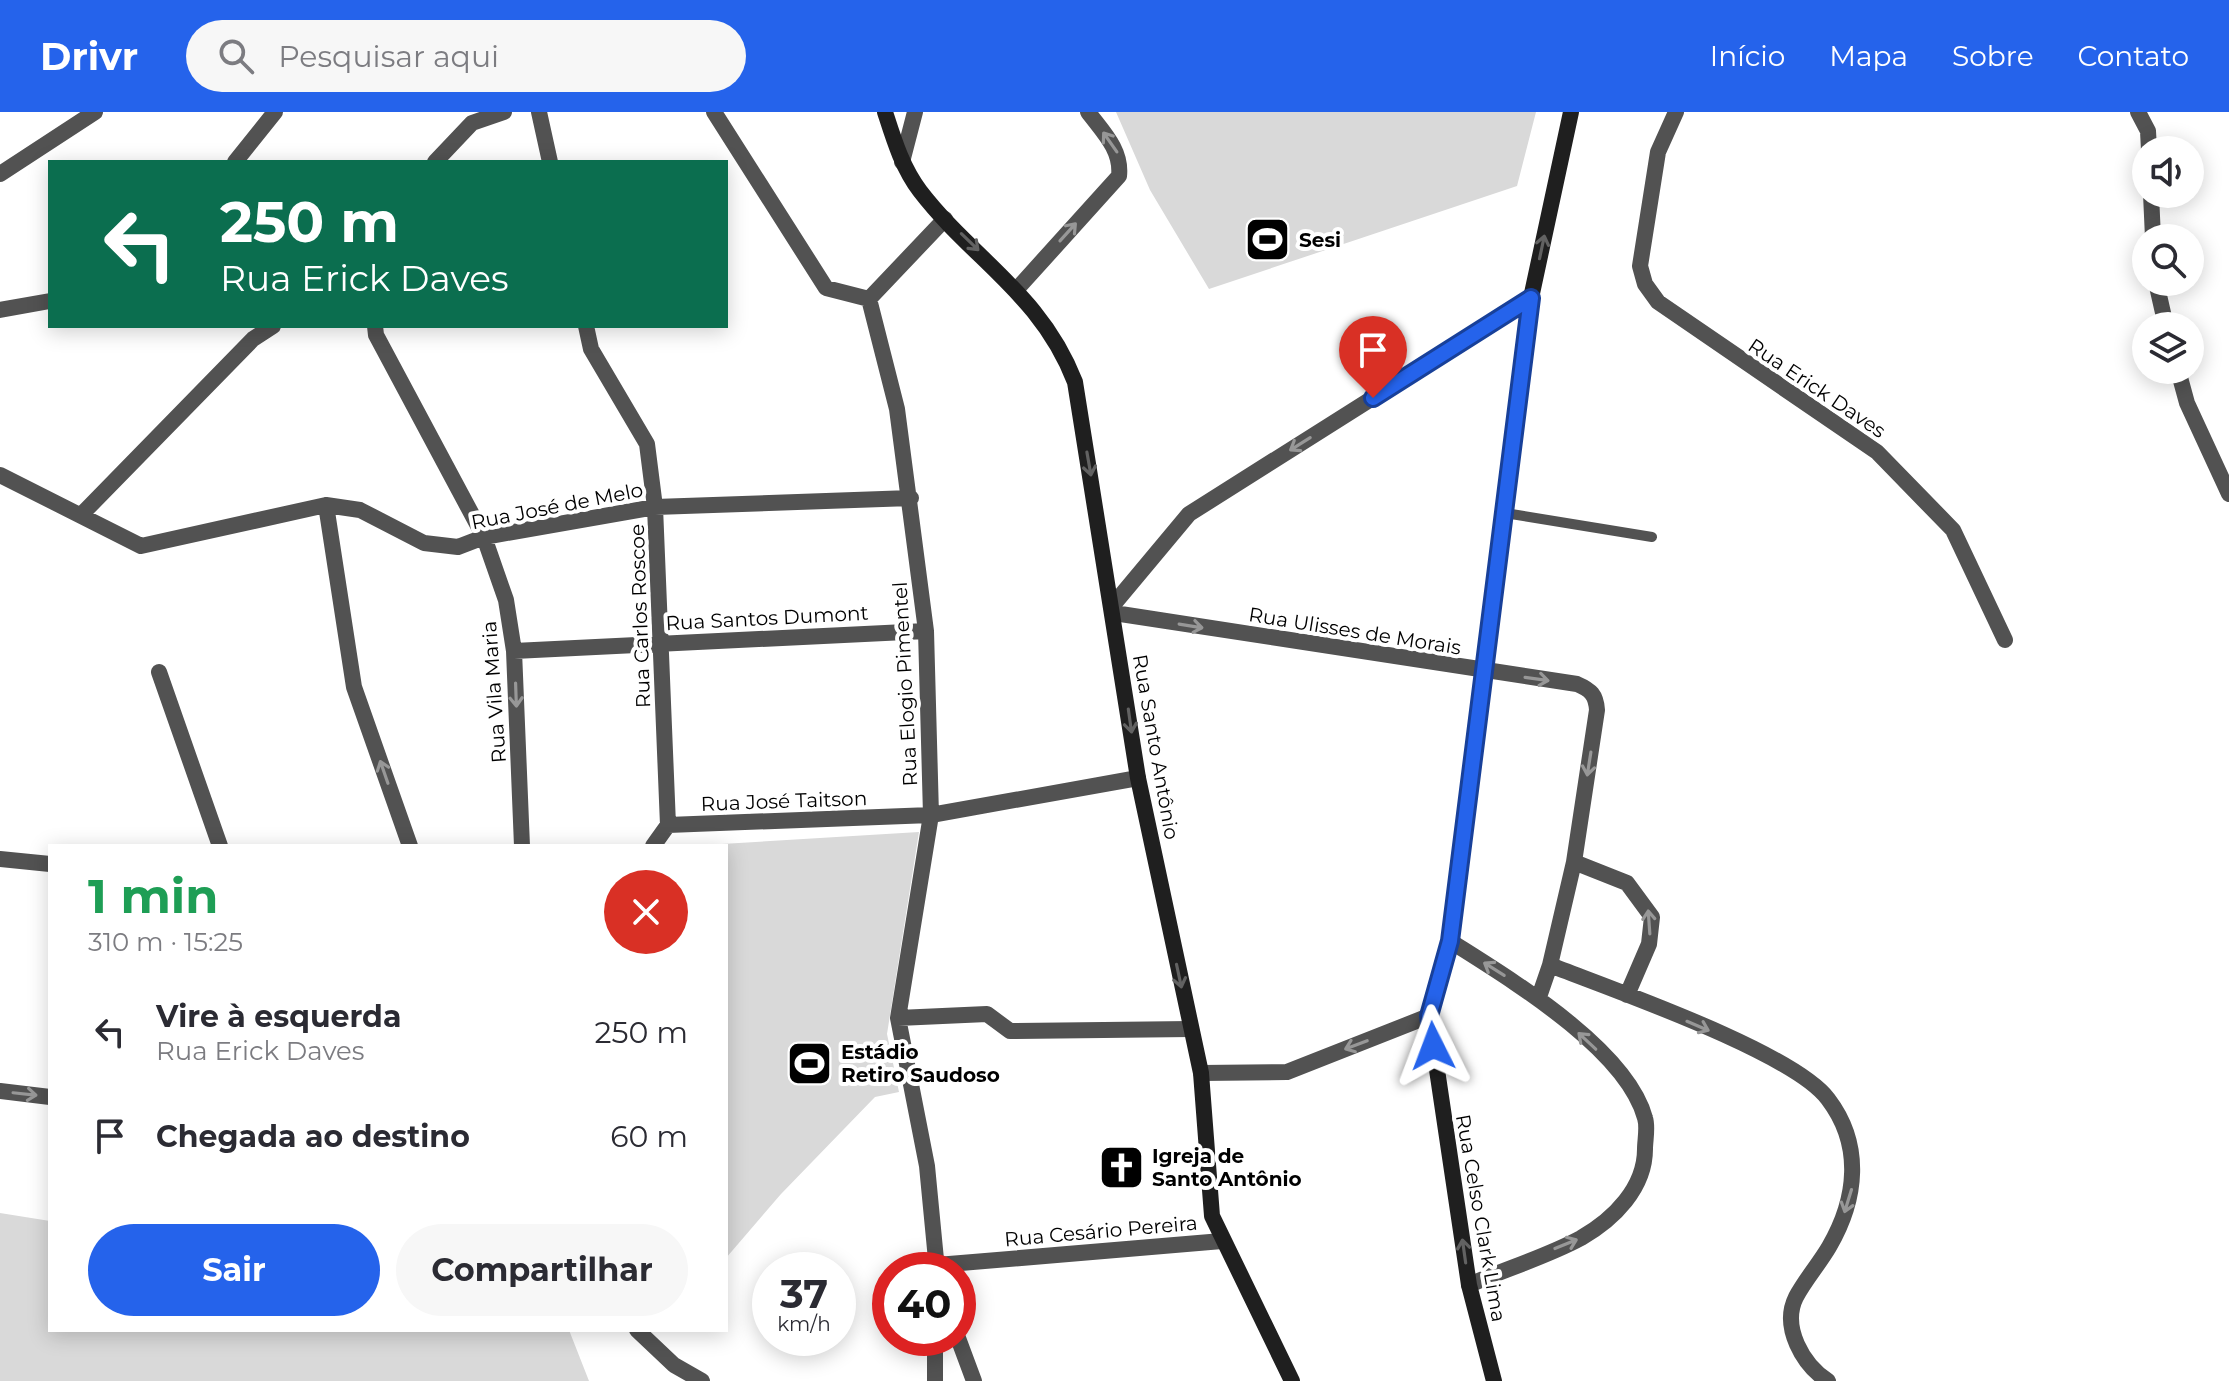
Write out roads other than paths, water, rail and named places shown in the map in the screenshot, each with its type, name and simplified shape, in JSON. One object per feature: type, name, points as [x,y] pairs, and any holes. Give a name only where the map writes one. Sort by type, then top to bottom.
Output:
[{"type":"street","points":[[0,174],[95,112]]},
{"type":"street","points":[[237,160],[275,112]]},
{"type":"street","points":[[437,160],[472,123],[504,112]]},
{"type":"street","points":[[539,112],[550,160]]},
{"type":"street","points":[[714,112],[826,288],[869,299],[945,219]]},
{"type":"street","name":"Rua Santo Antônio","points":[[885,112],[902,162],[945,219],[1017,289],[1062,349],[1075,382],[1114,609],[1138,778],[1201,1073],[1212,1216],[1292,1381]]},
{"type":"street","points":[[902,162],[915,112]]},
{"type":"street","points":[[1017,289],[1119,176],[1121,161],[1115,148],[1088,112]]},
{"type":"street","name":"Rua Celso Clark Lima","points":[[1494,1381],[1469,1285],[1429,1016],[1450,941],[1531,298],[1571,112]]},
{"type":"street","name":"Rua Erick Daves","points":[[1676,112],[1658,152],[1640,266],[1645,284],[1658,302],[1877,452],[1953,530],[2005,640]]},
{"type":"street","points":[[2138,112],[2148,136]]},
{"type":"street","points":[[1114,609],[1189,514],[1531,298]]},
{"type":"street","name":"Rua Elogio Pimentel","points":[[869,299],[897,409],[926,631],[931,815],[898,1018],[927,1166],[935,1252]]},
{"type":"street","points":[[0,310],[48,301]]},
{"type":"street","points":[[81,515],[253,339],[270,328]]},
{"type":"street","name":"Rua Vila Maria","points":[[375,328],[376,335],[484,537],[506,600],[514,651],[522,844]]},
{"type":"street","name":"Rua Carlos Roscoe","points":[[586,328],[591,349],[647,444],[655,507],[668,825]]},
{"type":"street","points":[[2182,384],[2187,403],[2229,494]]},
{"type":"street","name":"Rua José de Melo","points":[[0,475],[141,546],[326,505],[360,510],[424,543],[458,547],[484,537],[655,507],[911,498]]},
{"type":"street","points":[[326,505],[354,687],[409,844]]},
{"type":"street","name":"Rua Ulisses de Morais","points":[[1114,609],[1577,684],[1589,689],[1596,698],[1597,710],[1574,862]]},
{"type":"street","name":"Rua Santos Dumont","points":[[514,651],[926,631]]},
{"type":"street","points":[[159,672],[219,844]]},
{"type":"street","name":"Rua José Taitson","points":[[668,825],[931,815],[1138,778]]},
{"type":"street","points":[[654,844],[668,825]]},
{"type":"street","points":[[0,859],[48,864]]},
{"type":"street","points":[[1539,997],[1550,965],[1574,862],[1627,883],[1652,917],[1649,944],[1627,995]]},
{"type":"street","points":[[1450,941],[1539,997],[1610,1062],[1630,1089],[1645,1119],[1645,1169],[1620,1207],[1582,1237],[1469,1285]]},
{"type":"street","points":[[1550,965],[1788,1065],[1828,1098],[1852,1146],[1852,1197],[1830,1245],[1794,1300],[1791,1325],[1800,1352],[1816,1374],[1828,1381]]},
{"type":"street","points":[[898,1018],[987,1014],[1010,1031],[1191,1029]]},
{"type":"street","points":[[1201,1073],[1287,1072],[1429,1016]]},
{"type":"street","points":[[0,1091],[48,1097]]},
{"type":"street","name":"Rua Cesário Pereira","points":[[976,1264],[1222,1241]]},
{"type":"street","points":[[639,1332],[674,1365],[702,1381]]},
{"type":"street","points":[[935,1356],[935,1381]]},
{"type":"street","points":[[965,1356],[974,1381]]},
{"type":"lane","points":[[1505,513],[1652,537]]},
{"type":"place","name":"Sesi","points":[[1268,240]]},
{"type":"place","name":"Estádio Retiro Saudoso","points":[[810,1063]]},
{"type":"place","name":"Igreja de Santo Antônio","points":[[1121,1167]]}]
